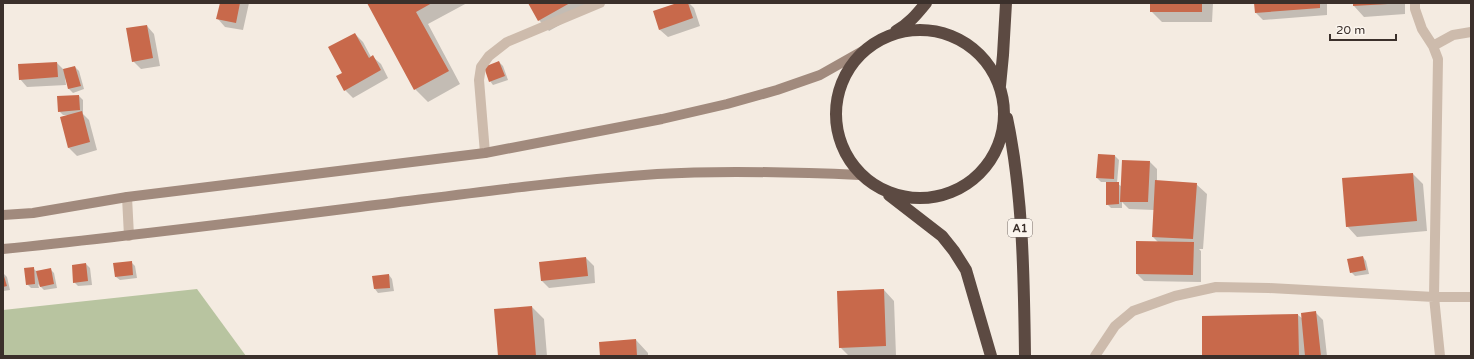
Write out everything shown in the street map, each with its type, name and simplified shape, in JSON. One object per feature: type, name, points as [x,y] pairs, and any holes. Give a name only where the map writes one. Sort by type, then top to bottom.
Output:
[{"type":"highway","points":[[926,3],[904,27],[884,37],[866,49],[847,70],[836,97],[835,125],[843,152],[860,175],[885,192],[942,236],[954,251],[966,270],[992,356]]},
{"type":"highway","points":[[1000,86],[1004,55],[1006,3]]},
{"type":"highway","points":[[884,37],[906,30],[930,30],[953,36],[973,48],[989,65],[1000,86],[1004,102],[1003,132],[991,160],[971,182],[944,195],[914,199],[885,192]]},
{"type":"highway","name":"A1","points":[[1004,102],[1014,147],[1018,186],[1022,251],[1024,356]]},
{"type":"street","points":[[485,153],[480,80],[481,67],[489,56],[507,42],[600,3]]},
{"type":"street","points":[[1415,3],[1415,10],[1422,29],[1433,46],[1438,59],[1434,297],[1440,356]]},
{"type":"street","points":[[1433,46],[1453,35],[1471,32]]},
{"type":"street","points":[[3,215],[33,213],[128,197],[485,153],[662,119],[763,94],[820,75],[866,49]]},
{"type":"street","points":[[3,250],[452,196],[657,174],[781,171],[860,175]]},
{"type":"street","points":[[128,197],[129,236]]},
{"type":"street","points":[[1095,356],[1115,326],[1133,311],[1174,296],[1216,287],[1269,288],[1434,297],[1471,297]]},
{"type":"green space","points":[[197,289],[246,356],[3,356],[3,310]]},
{"type":"building","points":[[220,3],[240,3],[236,23],[216,19]]},
{"type":"building","points":[[367,3],[432,3],[416,12],[449,71],[414,90]]},
{"type":"building","points":[[528,3],[570,3],[538,21]]},
{"type":"building","points":[[677,3],[688,3],[693,18],[659,30],[653,11]]},
{"type":"building","points":[[1150,3],[1202,3],[1202,12],[1150,12]]},
{"type":"building","points":[[1254,3],[1320,3],[1320,8],[1255,13]]},
{"type":"building","points":[[1353,3],[1388,3],[1388,4],[1353,6]]},
{"type":"building","points":[[147,25],[153,58],[132,62],[126,28]]},
{"type":"building","points":[[355,33],[369,58],[373,55],[381,70],[344,91],[336,76],[342,73],[328,47]]},
{"type":"building","points":[[499,61],[505,76],[489,82],[484,67]]},
{"type":"building","points":[[57,62],[58,77],[19,80],[18,64]]},
{"type":"building","points":[[75,66],[81,86],[68,89],[63,69]]},
{"type":"building","points":[[79,95],[80,110],[58,112],[57,96]]},
{"type":"building","points":[[82,111],[90,142],[68,148],[60,117]]},
{"type":"building","points":[[1098,154],[1115,155],[1114,179],[1096,178]]},
{"type":"building","points":[[1122,160],[1150,161],[1148,202],[1120,202]]},
{"type":"building","points":[[1413,173],[1417,221],[1346,227],[1342,178]]},
{"type":"building","points":[[1155,180],[1197,183],[1193,239],[1152,237]]},
{"type":"building","points":[[1106,182],[1119,182],[1119,204],[1106,205]]},
{"type":"building","points":[[1136,241],[1194,242],[1193,275],[1136,274]]},
{"type":"building","points":[[1363,256],[1366,270],[1350,273],[1347,259]]},
{"type":"building","points":[[586,257],[588,276],[541,281],[539,262]]},
{"type":"building","points":[[132,261],[133,275],[115,277],[113,263]]},
{"type":"building","points":[[86,263],[88,281],[73,283],[72,265]]},
{"type":"building","points":[[34,267],[35,284],[26,285],[24,268]]},
{"type":"building","points":[[51,268],[54,284],[40,287],[36,271]]},
{"type":"building","points":[[3,273],[7,286],[3,287]]},
{"type":"building","points":[[389,274],[390,288],[374,289],[372,276]]},
{"type":"building","points":[[884,289],[886,346],[839,348],[837,291]]},
{"type":"building","points":[[532,306],[536,356],[498,356],[494,309]]},
{"type":"building","points":[[1316,311],[1321,356],[1305,356],[1301,313]]},
{"type":"building","points":[[1298,314],[1299,356],[1202,356],[1202,316]]},
{"type":"building","points":[[636,339],[637,356],[600,356],[599,342]]}]
